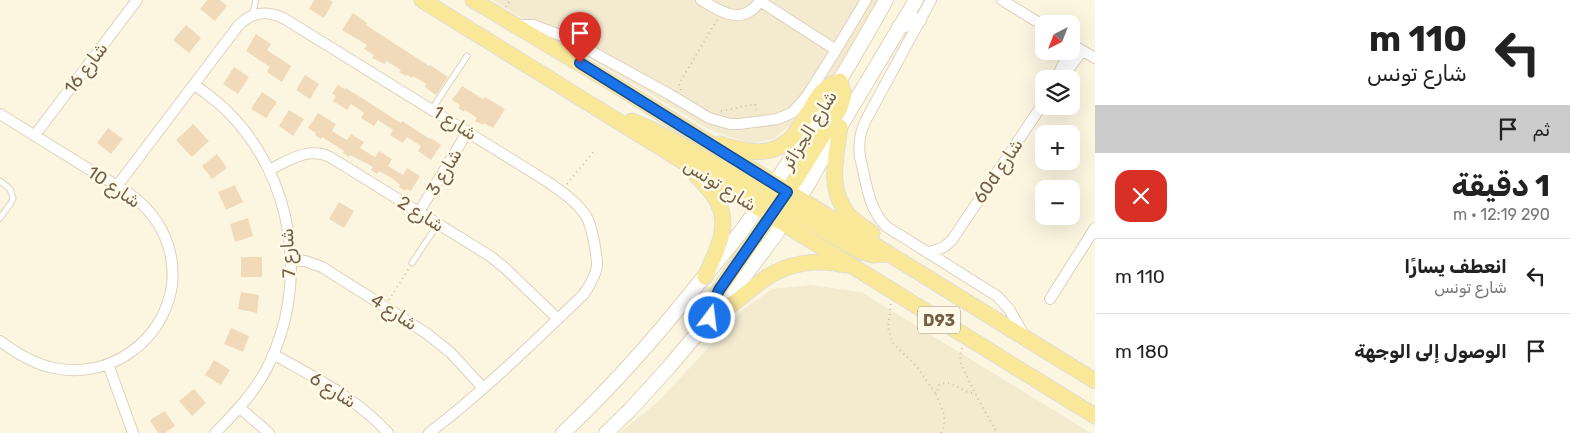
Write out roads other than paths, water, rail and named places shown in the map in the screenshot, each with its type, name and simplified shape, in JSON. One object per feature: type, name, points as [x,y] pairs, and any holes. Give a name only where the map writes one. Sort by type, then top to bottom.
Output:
[{"type":"main road","name":"شارع تونس","points":[[422,0],[1095,416]]},
{"type":"main road","name":"شارع تونس","points":[[473,0],[612,83],[699,138],[783,197],[888,254],[1095,381]]},
{"type":"main road","name":"شارع الجزائر","points":[[840,81],[886,0]]},
{"type":"main road","name":"شارع الجزائر","points":[[783,197],[840,127],[916,0]]},
{"type":"main road","points":[[900,27],[919,20]]},
{"type":"main road","points":[[699,138],[749,152],[772,150],[787,142],[822,91],[840,81],[844,95],[842,102],[783,197],[719,290],[710,318]]},
{"type":"main road","points":[[600,110],[636,122],[783,197]]},
{"type":"main road","points":[[840,127],[834,188],[848,214],[881,242],[888,254]]},
{"type":"main road","points":[[687,164],[714,195],[721,209],[721,236],[704,277]]},
{"type":"main road","points":[[563,433],[636,359],[704,277],[770,216]]},
{"type":"main road","points":[[606,433],[650,389],[710,318],[728,308],[765,278],[797,265],[817,262],[852,266]]},
{"type":"street","name":"شارع 16","points":[[35,135],[137,0]]},
{"type":"street","points":[[700,0],[730,15],[744,14],[754,8],[760,1],[836,50]]},
{"type":"street","points":[[515,25],[533,25],[563,36],[715,120],[730,124],[759,122],[777,119],[792,113],[807,96],[866,0]]},
{"type":"street","points":[[931,0],[863,125],[860,134],[859,149],[872,204],[878,218],[886,226],[1004,302],[1026,338]]},
{"type":"street","points":[[1002,0],[1035,20]]},
{"type":"street","name":"شارع 1","points":[[252,16],[265,13],[285,19],[548,182],[561,191],[580,209],[589,222],[593,233],[597,265],[593,279],[584,294],[484,388],[429,433]]},
{"type":"street","points":[[117,186],[238,26],[252,16]]},
{"type":"street","points":[[1080,51],[1095,58]]},
{"type":"street","name":"شارع 7","points":[[194,84],[226,110],[239,124],[269,170],[284,208],[288,225],[291,260],[287,309],[279,340],[273,354],[259,382],[240,408],[215,433]]},
{"type":"street","name":"شارع 10","points":[[0,114],[117,186],[144,207],[159,225],[170,251],[172,279],[167,307],[153,331],[133,351],[108,364],[86,369],[53,368],[24,357],[0,341]]},
{"type":"street","name":"60d شارع","points":[[928,253],[944,247],[952,240],[1035,115]]},
{"type":"street","name":"شارع 3","points":[[419,212],[468,131]]},
{"type":"street","name":"شارع 2","points":[[269,170],[306,153],[325,154],[498,262],[558,319]]},
{"type":"street","points":[[1050,299],[1095,228]]},
{"type":"street","name":"60d شارع","points":[[950,267],[948,254],[952,240]]},
{"type":"street","name":"شارع 4","points":[[291,260],[317,264],[385,306],[439,342],[462,363],[484,388]]},
{"type":"street","name":"شارع 6","points":[[273,354],[354,402],[376,420],[388,433]]},
{"type":"street","points":[[108,364],[133,433]]},
{"type":"street","points":[[240,408],[270,433]]},
{"type":"lane","points":[[252,16],[256,0]]},
{"type":"lane","points":[[432,109],[466,56]]},
{"type":"lane","points":[[0,181],[10,189],[14,198],[0,218]]},
{"type":"lane","points":[[410,265],[438,224]]}]
